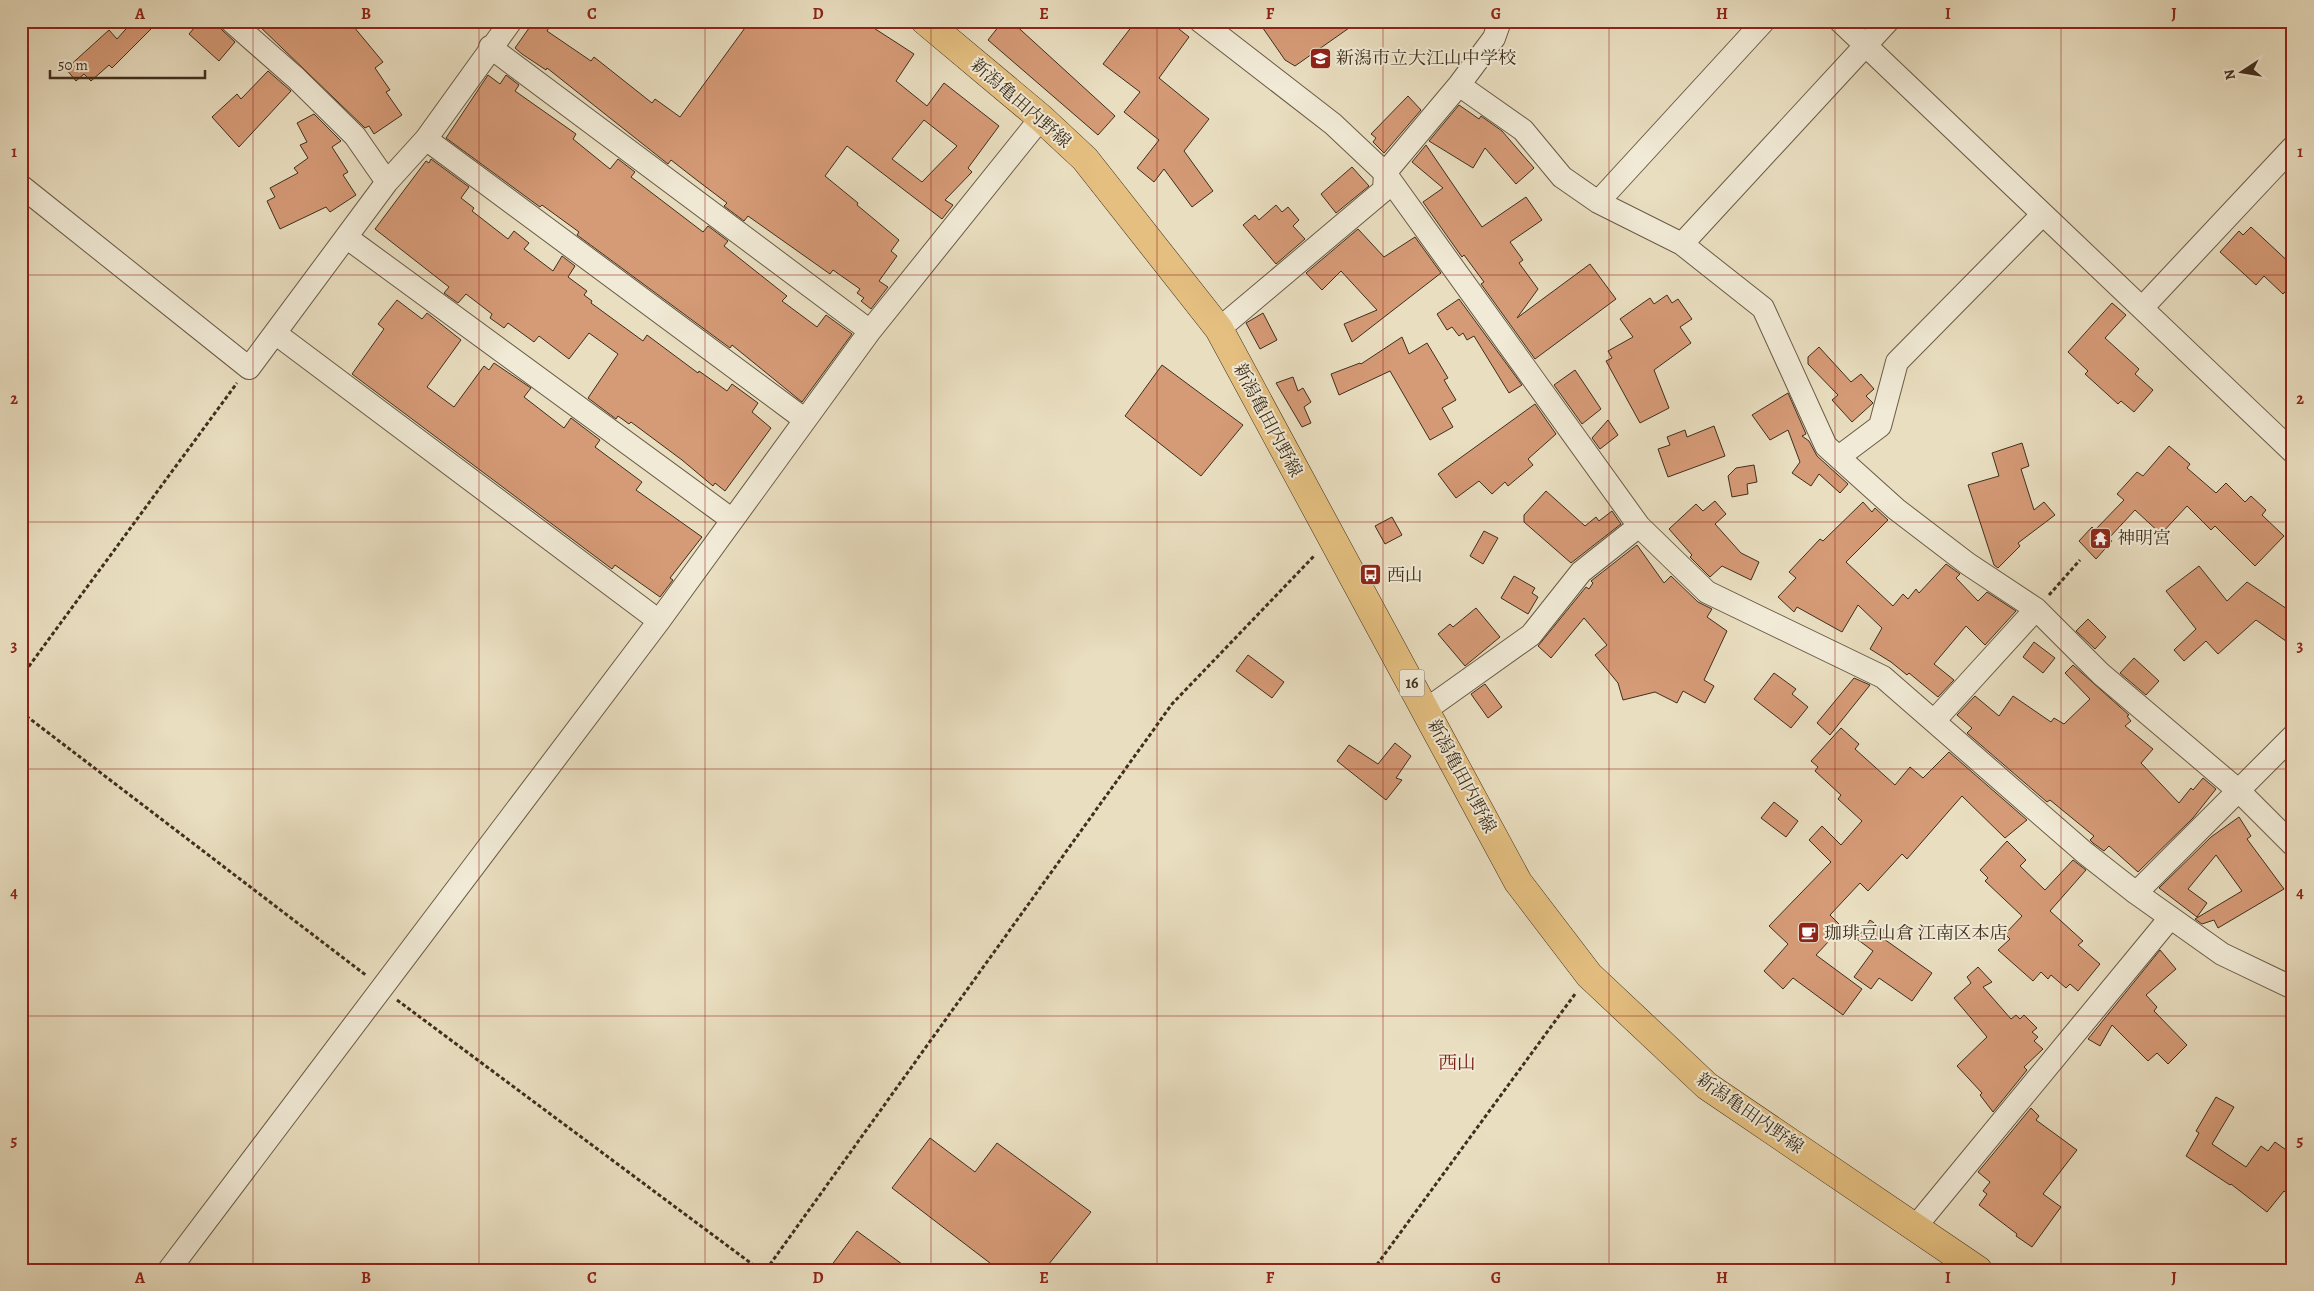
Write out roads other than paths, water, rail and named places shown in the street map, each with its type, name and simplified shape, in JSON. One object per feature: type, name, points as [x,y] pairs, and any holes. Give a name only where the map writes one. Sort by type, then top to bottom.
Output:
[{"type":"main road","name":"新潟亀田内野線","points":[[925,21],[1041,118],[1086,159],[1219,328],[1518,882],[1589,975],[1706,1086],[1916,1226],[1978,1270]]},
{"type":"street","points":[[231,21],[296,78],[355,136],[387,182]]},
{"type":"street","points":[[21,186],[249,368],[387,182],[426,139],[510,21]]},
{"type":"street","points":[[1200,21],[1333,124],[1385,173],[1639,526],[1707,592],[1883,677],[2085,853],[2136,893],[2222,954],[2293,988]]},
{"type":"street","points":[[1219,328],[1384,190],[1385,173],[1459,85],[1494,38],[1500,21]]},
{"type":"street","points":[[1598,202],[1764,21]]},
{"type":"street","points":[[1840,21],[2293,452]]},
{"type":"street","points":[[1682,244],[1888,21]]},
{"type":"street","points":[[490,47],[870,331]]},
{"type":"street","points":[[1459,85],[1523,130],[1562,178],[1598,202],[1682,244],[1763,308],[1826,446],[1840,456],[1896,509],[1968,564],[2036,608],[2101,674],[2239,791],[2293,845]]},
{"type":"street","points":[[169,1270],[659,621],[731,519],[870,331],[1041,118]]},
{"type":"street","points":[[426,139],[804,419]]},
{"type":"street","points":[[2142,308],[2293,148]]},
{"type":"street","points":[[1840,456],[1880,426],[1897,362],[2043,214]]},
{"type":"street","points":[[346,237],[731,519]]},
{"type":"street","points":[[275,333],[659,621]]},
{"type":"street","points":[[1426,709],[1531,635],[1581,572],[1639,526]]},
{"type":"street","points":[[1934,721],[2036,608]]},
{"type":"street","points":[[2136,893],[2293,736]]},
{"type":"street","points":[[1916,1226],[2170,918]]},
{"type":"place","name":"新潟市立大江山中学校","points":[[1320,58]]},
{"type":"place","name":"神明宮","points":[[2101,538]]},
{"type":"place","name":"西山","points":[[1371,575]]},
{"type":"place","name":"珈琲豆山倉 江南区本店","points":[[1808,933]]},
{"type":"district","name":"西山","points":[[1457,1063]]}]
